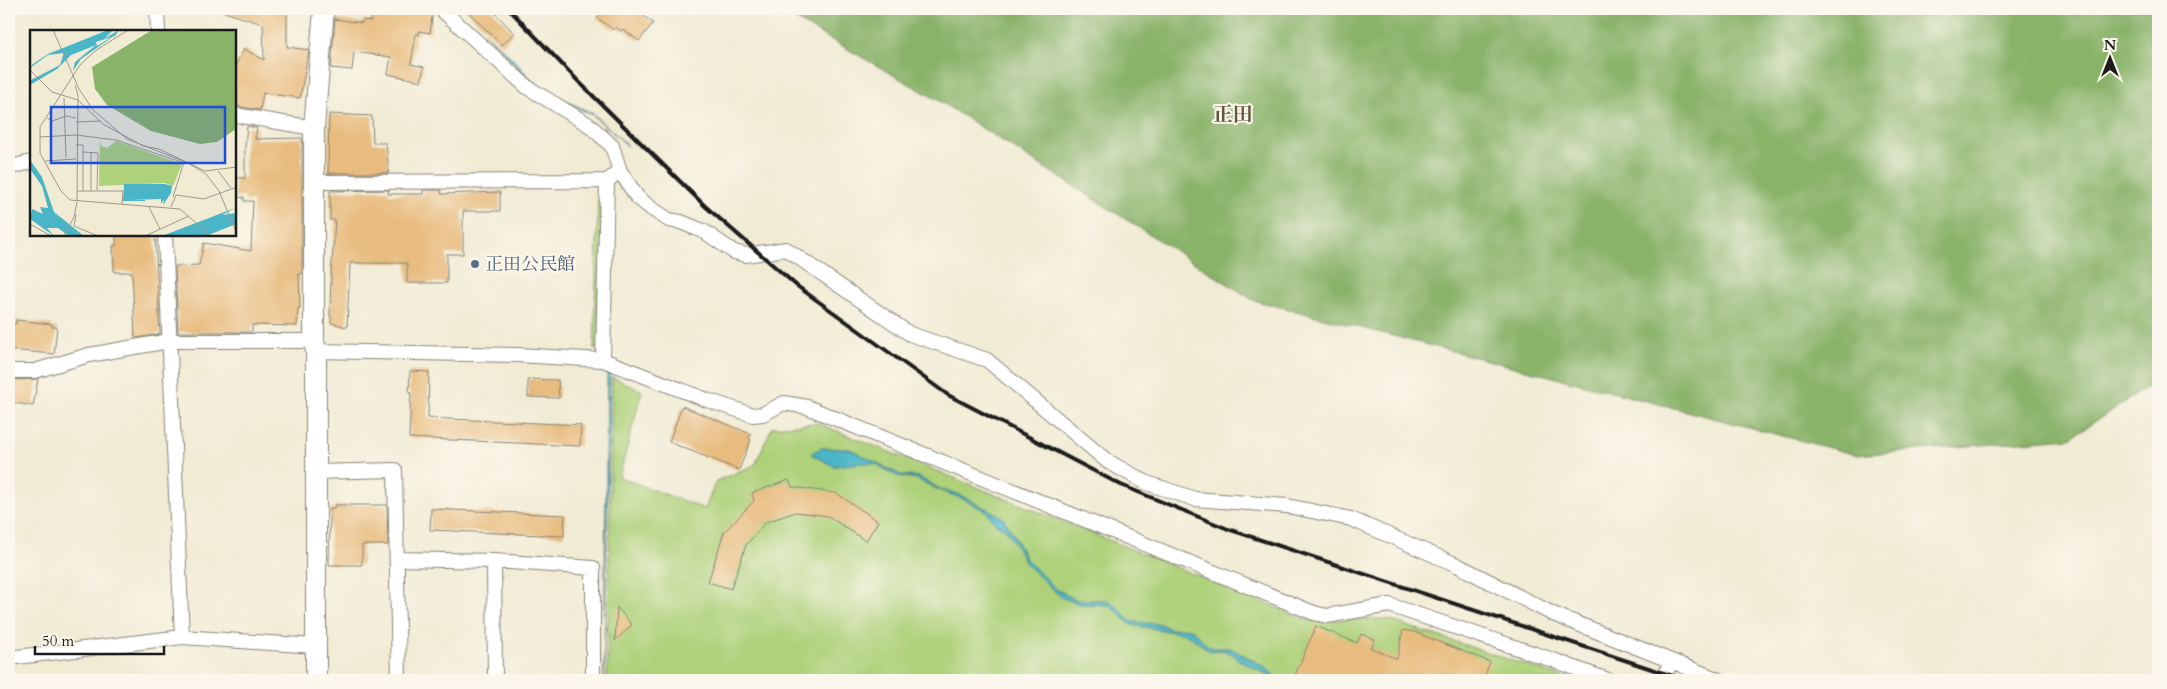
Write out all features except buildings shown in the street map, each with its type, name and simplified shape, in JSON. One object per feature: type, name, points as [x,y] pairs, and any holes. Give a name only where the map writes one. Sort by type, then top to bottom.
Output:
[{"type":"street","points":[[157,9],[158,30]]},
{"type":"street","points":[[316,680],[314,128],[324,9]]},
{"type":"street","points":[[441,9],[527,87],[589,125],[612,146],[620,171],[637,197],[669,220],[681,222],[705,232],[734,252],[746,255],[786,249],[910,334],[987,360],[1107,461],[1146,483],[1195,499],[1287,506],[1351,519],[1457,565],[1553,614],[1720,680]]},
{"type":"street","points":[[236,114],[314,128]]},
{"type":"street","points":[[9,166],[30,162]]},
{"type":"street","points":[[314,182],[607,181],[620,171]]},
{"type":"street","points":[[603,360],[607,181]]},
{"type":"street","points":[[165,236],[182,637]]},
{"type":"street","points":[[9,371],[35,371],[89,355],[169,341],[603,360],[707,400],[753,415],[763,414],[784,403],[807,407],[1314,612],[1327,616],[1389,605],[1608,680]]},
{"type":"street","points":[[315,472],[395,470],[399,680]]},
{"type":"street","points":[[398,558],[494,560],[593,568],[593,680]]},
{"type":"street","points":[[494,560],[494,680]]},
{"type":"street","points":[[9,658],[182,637],[315,646]]},
{"type":"street","points":[[1663,680],[1671,661]]},
{"type":"green space","points":[[777,9],[2158,9],[2158,380],[2070,438],[1857,455],[1253,300],[941,102]]},
{"type":"green space","points":[[598,200],[604,200],[598,349],[594,349]]},
{"type":"green space","points":[[612,377],[642,391],[619,477],[705,509],[716,481],[755,465],[772,427],[817,423],[1308,620],[1386,619],[1571,680],[607,680]]},
{"type":"water","points":[[484,32],[513,59],[536,85],[593,114],[628,146],[593,115],[548,94],[530,81]]},
{"type":"water","points":[[607,371],[610,372],[604,680]]},
{"type":"water","points":[[821,448],[850,449],[901,475],[919,477],[938,488],[958,494],[1003,518],[1025,558],[1056,589],[1077,600],[1106,600],[1113,603],[1132,622],[1159,624],[1171,629],[1185,628],[1193,630],[1208,646],[1230,648],[1264,666],[1279,680],[1272,680],[1265,673],[1237,659],[1233,654],[1222,650],[1210,651],[1187,634],[1131,625],[1110,605],[1080,604],[1061,597],[1026,564],[1006,529],[996,524],[986,511],[917,479],[897,476],[876,464],[864,463],[834,466],[812,455],[812,453]]},
{"type":"railway","points":[[509,9],[578,81],[705,206],[797,286],[948,395],[1121,485],[1228,529],[1685,680]]},
{"type":"place","name":"正田公民館","points":[[475,264]]},
{"type":"district","name":"正田","points":[[1233,114]]}]
